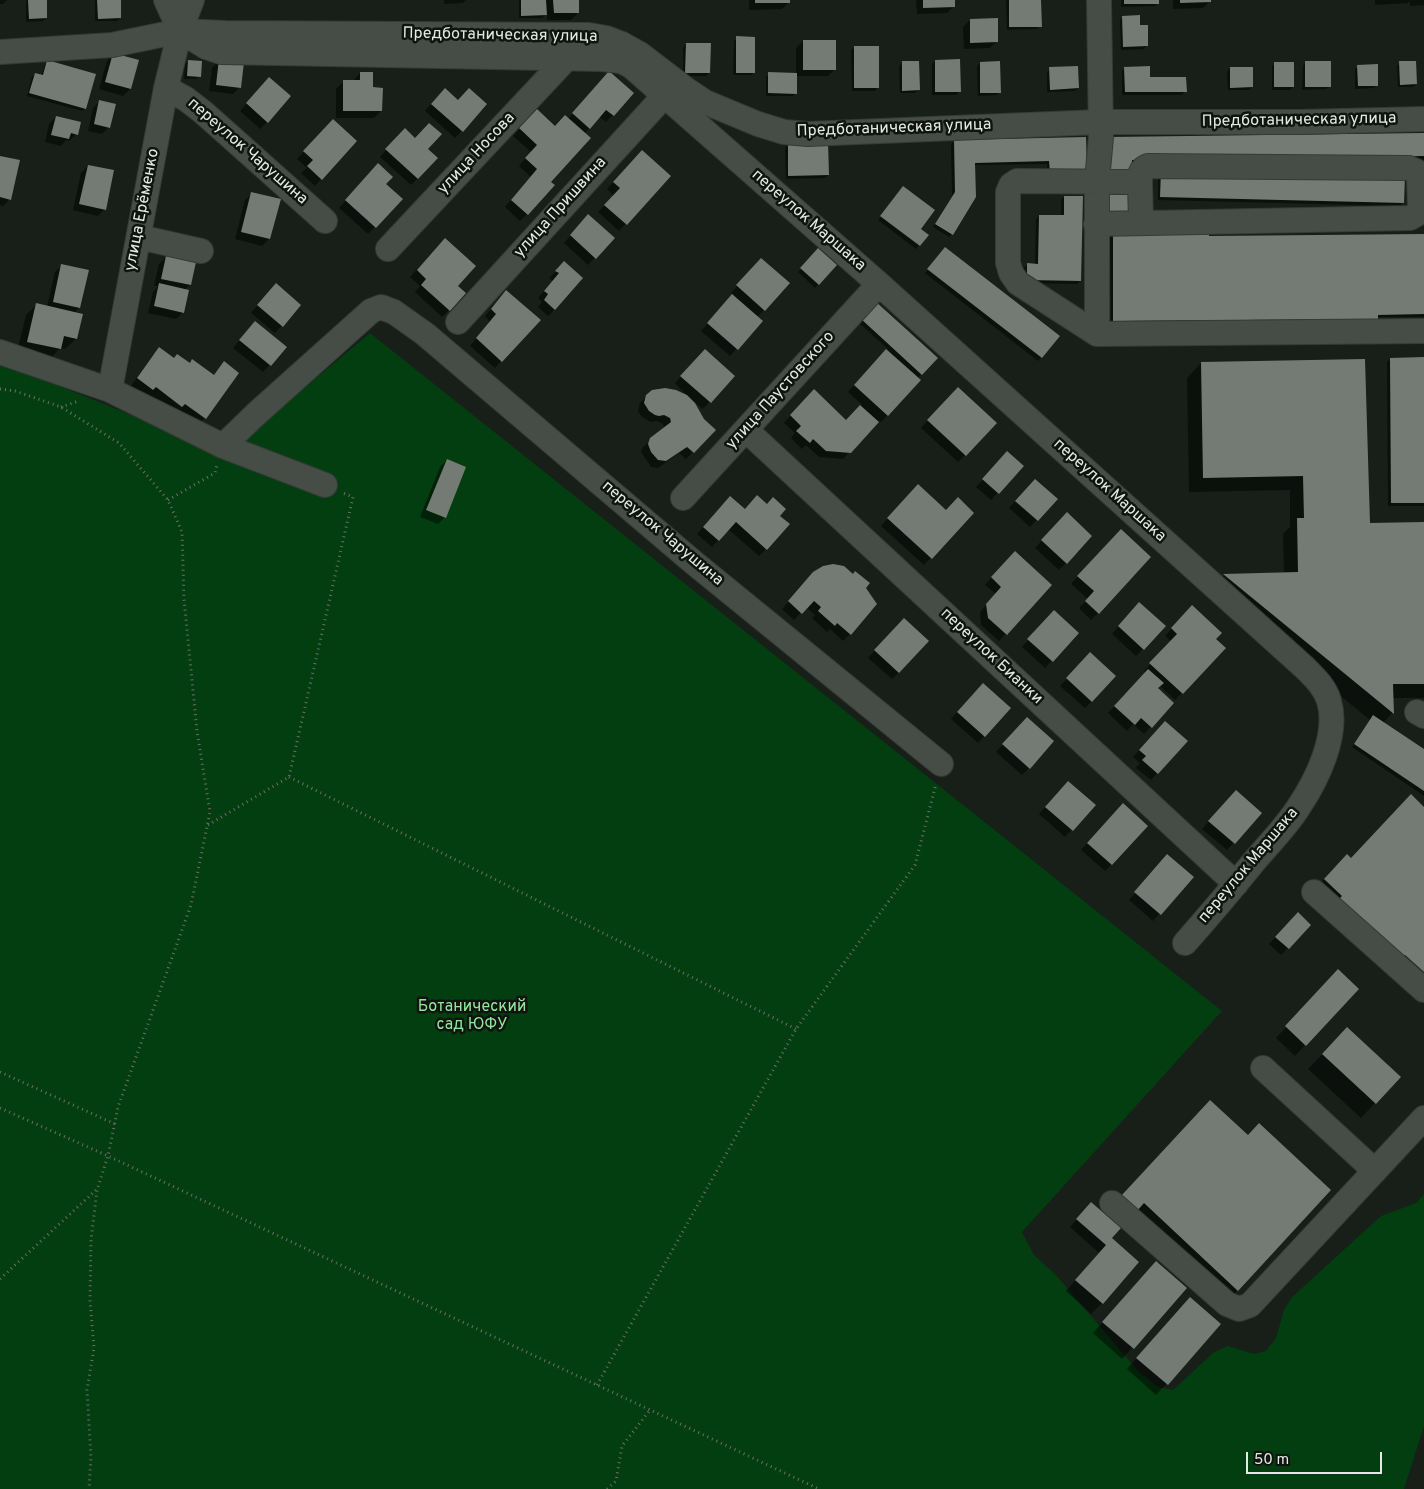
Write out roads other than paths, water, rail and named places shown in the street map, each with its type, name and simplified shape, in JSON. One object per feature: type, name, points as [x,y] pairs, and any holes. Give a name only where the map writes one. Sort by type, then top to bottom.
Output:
[{"type":"street","points":[[166,0],[180,31]]},
{"type":"street","name":"улица Ерёменко","points":[[110,390],[166,88],[180,31],[192,0]]},
{"type":"street","points":[[1097,334],[1096,224],[1101,137],[1099,0]]},
{"type":"street","name":"Предботаническая улица","points":[[180,31],[221,52],[602,59],[621,62],[631,66],[665,95]]},
{"type":"street","name":"Предботаническая улица","points":[[0,52],[112,45],[180,31],[235,33],[589,34],[622,44],[640,54],[705,102],[758,124],[784,132],[808,134],[1100,122],[1424,120]]},
{"type":"street","name":"улица Носова","points":[[388,249],[566,59]]},
{"type":"street","name":"переулок Чарушина","points":[[166,88],[186,99],[204,113],[325,220]]},
{"type":"street","name":"переулок Маршака","points":[[665,95],[879,284],[1304,667],[1321,685],[1329,700],[1331,718],[1330,739],[1315,780],[1298,809],[1185,943]]},
{"type":"street","name":"улица Пришвина","points":[[458,322],[665,95]]},
{"type":"street","points":[[1096,224],[1410,218],[1417,214],[1420,207],[1420,177],[1416,171],[1409,168],[1148,166],[1143,168],[1140,173],[1141,223]]},
{"type":"street","points":[[1140,182],[1017,181],[1011,185],[1008,192],[1008,263],[1011,273],[1018,283],[1097,334],[1424,330]]},
{"type":"street","points":[[139,236],[201,250]]},
{"type":"street","name":"улица Паустовского","points":[[683,498],[879,284]]},
{"type":"street","name":"переулок Чарушина","points":[[223,446],[255,414],[371,311],[381,307],[394,312],[425,334],[693,562],[941,764]]},
{"type":"street","points":[[0,352],[110,390],[223,446],[325,485]]},
{"type":"street","name":"переулок Бианки","points":[[746,430],[1236,884]]},
{"type":"street","points":[[1314,892],[1424,990]]},
{"type":"street","points":[[1263,1068],[1375,1171]]},
{"type":"street","points":[[1112,1203],[1227,1304],[1239,1309],[1250,1305],[1424,1118]]},
{"type":"park label","name":"Ботанический сад ЮФУ","points":[[472,1017]]}]
